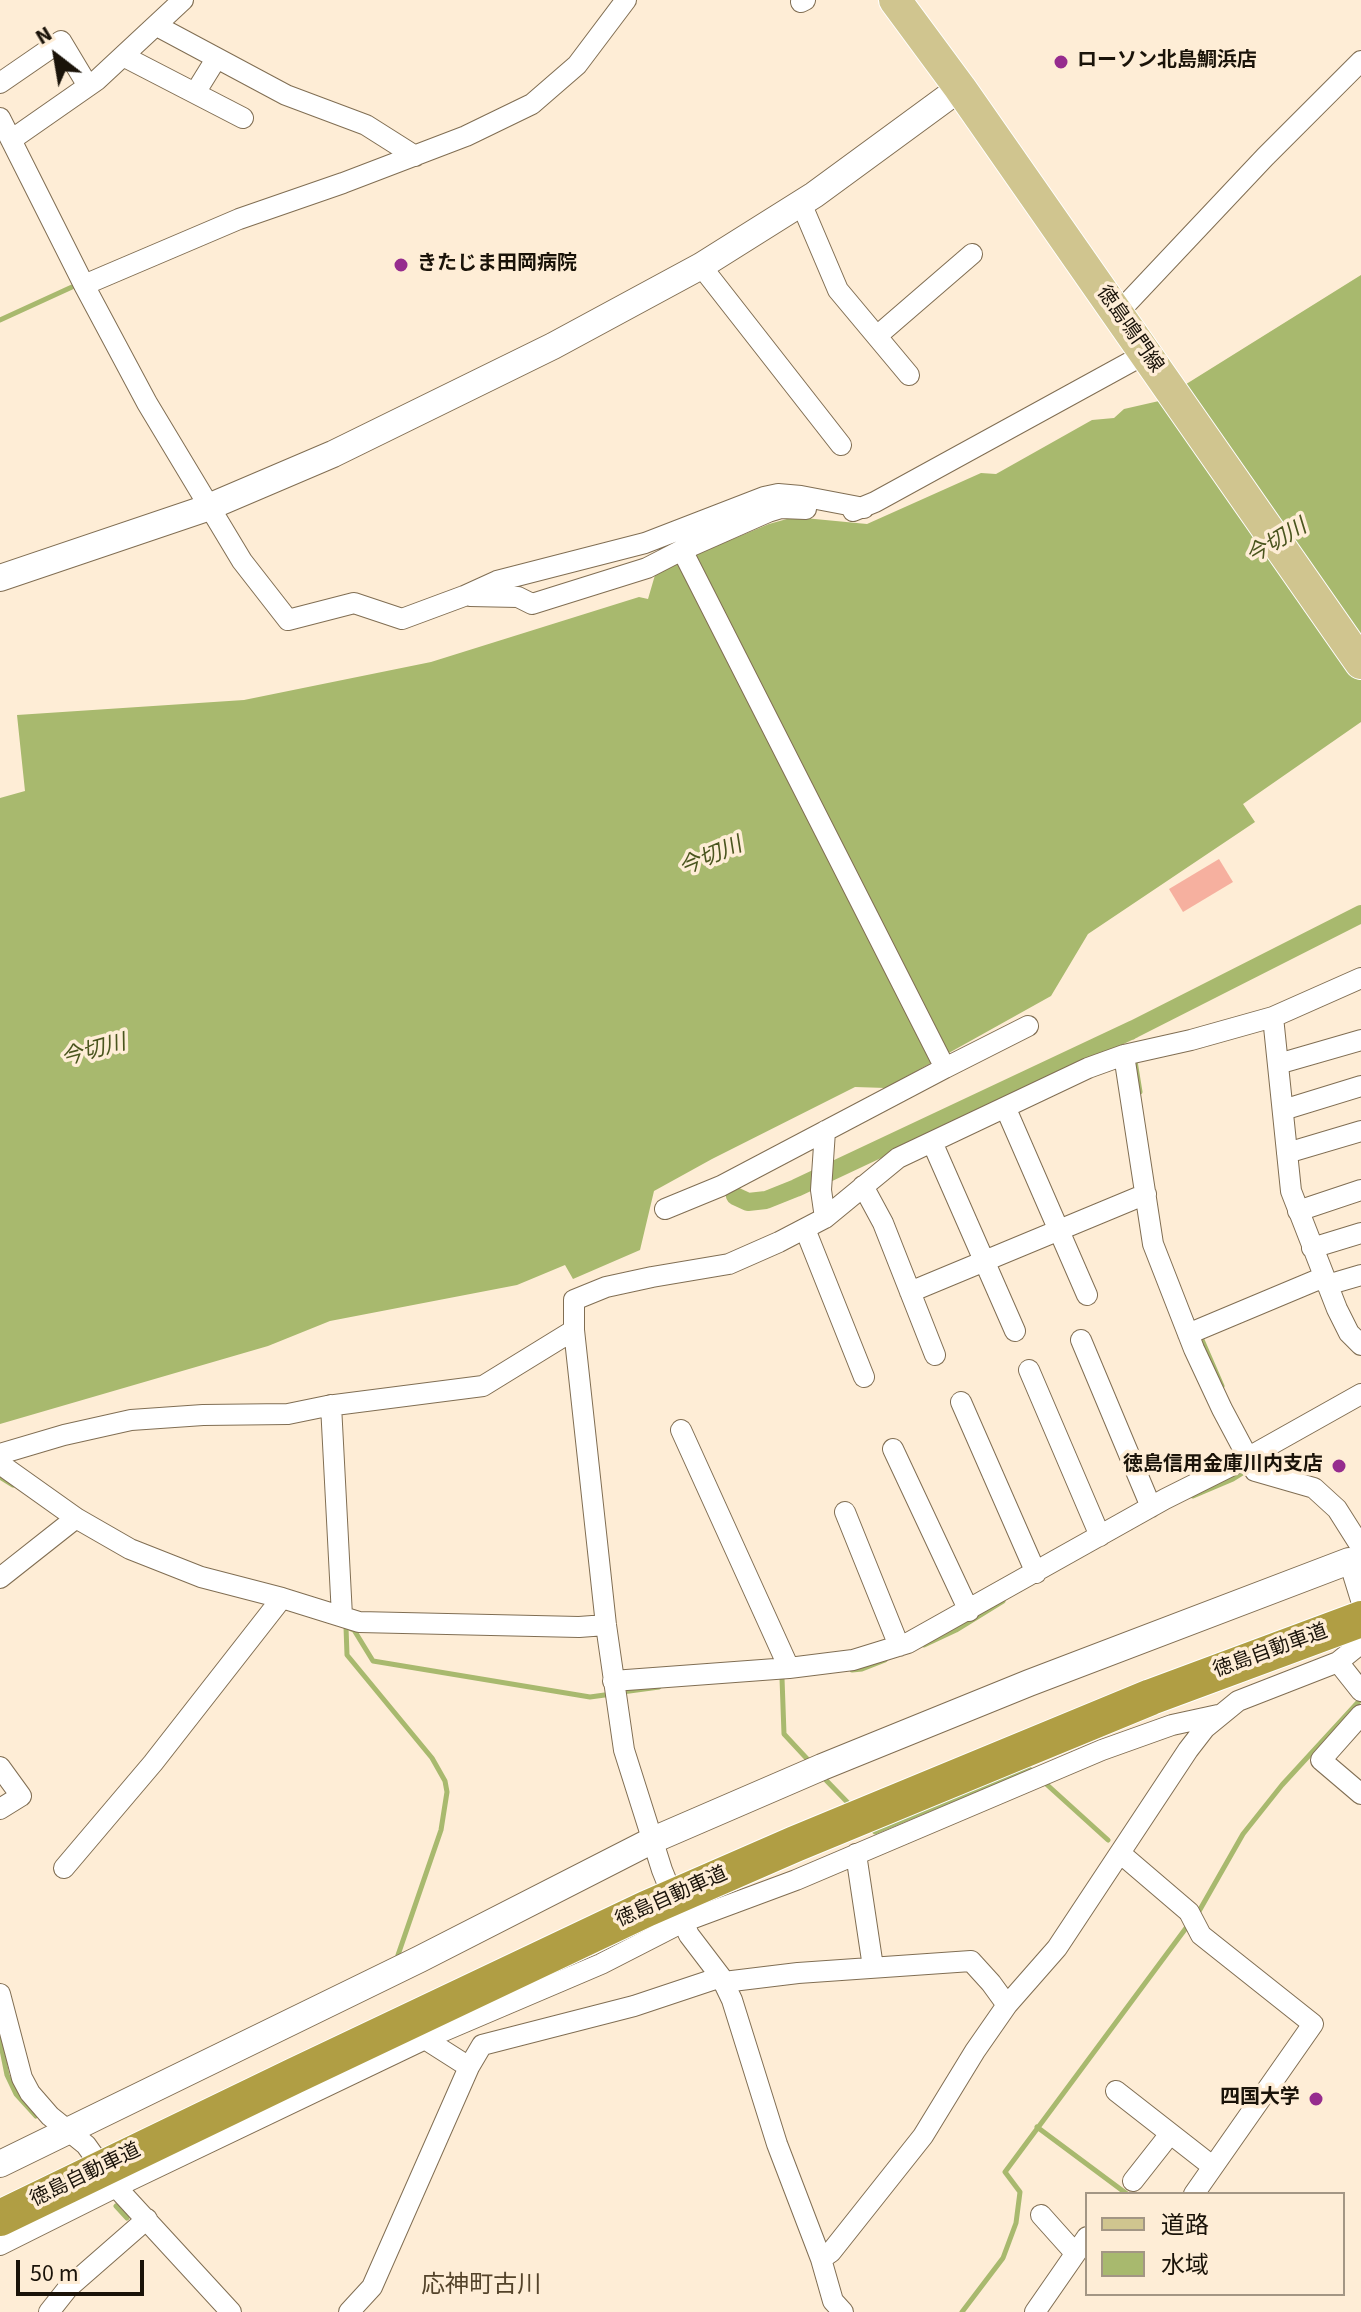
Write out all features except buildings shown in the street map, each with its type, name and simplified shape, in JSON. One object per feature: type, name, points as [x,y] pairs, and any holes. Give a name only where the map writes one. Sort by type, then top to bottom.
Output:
[{"type":"highway","name":"徳島自動車道","points":[[0,2218],[646,1909],[795,1844],[1151,1697],[1360,1637]]},
{"type":"main road","name":"徳島鳴門線","points":[[895,0],[960,88],[1361,663]]},
{"type":"street","points":[[11,140],[88,86],[183,0]]},
{"type":"street","points":[[84,285],[239,219],[466,136],[532,104],[577,65],[626,0]]},
{"type":"street","points":[[157,26],[286,95],[366,125],[415,156]]},
{"type":"street","points":[[0,83],[61,41],[88,86]]},
{"type":"street","points":[[123,56],[243,118]]},
{"type":"street","points":[[195,93],[216,59]]},
{"type":"street","points":[[1117,314],[1265,157],[1361,61]]},
{"type":"street","points":[[0,578],[210,507],[333,454],[540,353],[701,266],[801,203],[960,88]]},
{"type":"street","points":[[0,118],[147,403],[242,561],[288,620],[354,603],[402,619],[497,581],[645,543],[778,494],[864,508]]},
{"type":"street","points":[[801,203],[838,290],[909,375]]},
{"type":"street","points":[[877,336],[972,254]]},
{"type":"street","points":[[701,266],[841,445]]},
{"type":"street","points":[[464,596],[518,597],[532,604],[647,568],[781,508],[843,513],[864,508],[1148,357]]},
{"type":"street","points":[[683,553],[943,1064]]},
{"type":"street","points":[[833,2308],[821,2259],[777,2144],[732,2000],[683,1922],[624,1750],[606,1625],[574,1330],[574,1300],[606,1287],[729,1264],[825,1218],[898,1158],[1088,1068],[1124,1055],[1273,1017],[1361,978]]},
{"type":"street","points":[[1273,1017],[1291,1191],[1325,1281],[1353,1324],[1349,1333],[1361,1345]]},
{"type":"street","points":[[665,1209],[721,1186],[943,1064],[1028,1026]]},
{"type":"street","points":[[1278,1064],[1361,1040]]},
{"type":"street","points":[[1124,1055],[1153,1244],[1196,1331],[1251,1465],[1273,1478],[1314,1488],[1337,1509],[1357,1555],[1361,1600]]},
{"type":"street","points":[[1283,1110],[1361,1086]]},
{"type":"street","points":[[1006,1109],[1087,1295]]},
{"type":"street","points":[[825,1131],[821,1190],[825,1218]]},
{"type":"street","points":[[1287,1153],[1361,1131]]},
{"type":"street","points":[[932,1142],[1015,1331]]},
{"type":"street","points":[[863,1186],[883,1223],[935,1355]]},
{"type":"street","points":[[1298,1211],[1361,1190]]},
{"type":"street","points":[[910,1292],[1146,1194]]},
{"type":"street","points":[[805,1229],[864,1377]]},
{"type":"street","points":[[1312,1248],[1361,1233]]},
{"type":"street","points":[[1196,1331],[1325,1281],[1361,1275]]},
{"type":"street","points":[[0,1454],[131,1420],[288,1414],[331,1405],[483,1386],[574,1330]]},
{"type":"street","points":[[1081,1340],[1151,1507]]},
{"type":"street","points":[[1029,1370],[1100,1536]]},
{"type":"street","points":[[614,1689],[853,1660],[908,1643],[1151,1507],[1251,1465],[1361,1394]]},
{"type":"street","points":[[961,1402],[1036,1573]]},
{"type":"street","points":[[331,1405],[342,1616]]},
{"type":"street","points":[[681,1430],[789,1668]]},
{"type":"street","points":[[893,1449],[969,1611]]},
{"type":"street","points":[[0,1464],[72,1522],[201,1577],[278,1603],[378,1624],[606,1625]]},
{"type":"street","points":[[845,1512],[899,1646]]},
{"type":"street","points":[[0,1578],[72,1522]]},
{"type":"street","points":[[0,2164],[420,1959],[653,1840],[816,1770],[1357,1555]]},
{"type":"street","points":[[64,1868],[153,1763],[278,1603]]},
{"type":"street","points":[[821,2259],[831,2252],[923,2136],[975,2051],[1007,2005],[1057,1948],[1205,1728],[1238,1701],[1338,1662],[1360,1637]]},
{"type":"street","points":[[1338,1662],[1361,1691]]},
{"type":"street","points":[[0,2245],[425,2039],[601,1964],[683,1922],[796,1880],[1102,1750],[1172,1725],[1218,1715]]},
{"type":"street","points":[[1361,1715],[1321,1760],[1361,1794]]},
{"type":"street","points":[[0,1767],[21,1796],[0,1809]]},
{"type":"street","points":[[1120,1853],[1189,1912],[1201,1935],[1313,2024],[1195,2192]]},
{"type":"street","points":[[856,1854],[873,1967]]},
{"type":"street","points":[[349,2312],[372,2287],[469,2067],[482,2045],[722,1980],[873,1967],[971,1961],[1007,2005]]},
{"type":"street","points":[[0,1994],[22,2078],[30,2093],[50,2116],[86,2145],[116,2187],[231,2312]]},
{"type":"street","points":[[425,2039],[469,2067]]},
{"type":"street","points":[[1116,2091],[1212,2166]]},
{"type":"street","points":[[1133,2181],[1170,2134]]},
{"type":"street","points":[[1041,2215],[1081,2245],[1046,2307]]},
{"type":"street","points":[[49,2312],[68,2288],[147,2219]]},
{"type":"shaded area","points":[[1219,859],[1233,882],[1183,912],[1169,889]]},
{"type":"water","name":"今切川","points":[[1361,275],[1361,722],[1243,804],[1255,822],[1088,934],[1051,996],[886,1088],[855,1087],[654,1191],[640,1250],[573,1279],[565,1265],[517,1285],[330,1321],[268,1346],[0,1424],[0,798],[25,791],[17,715],[244,700],[431,662],[639,597],[648,599],[655,575],[769,524],[794,517],[867,524],[981,473],[996,474],[1092,420],[1114,418],[1124,409],[1159,401]]},
{"type":"waterway","points":[[0,320],[72,287]]},
{"type":"waterway","points":[[735,1196],[748,1202],[766,1200],[796,1188],[1134,1029],[1361,914]]},
{"type":"waterway","points":[[1133,1037],[1134,1029]]},
{"type":"waterway","points":[[1135,1061],[1140,1092]]},
{"type":"waterway","points":[[1199,1333],[1222,1386]]},
{"type":"waterway","points":[[1193,1496],[1249,1469]]},
{"type":"waterway","points":[[0,1477],[13,1485]]},
{"type":"waterway","points":[[924,1645],[956,1630],[1003,1601]]},
{"type":"waterway","points":[[346,1627],[347,1655],[432,1758],[445,1781],[447,1792],[441,1830],[398,1955]]},
{"type":"waterway","points":[[351,1629],[373,1661],[590,1697],[612,1694]]},
{"type":"waterway","points":[[852,1670],[885,1660]]},
{"type":"waterway","points":[[782,1678],[784,1734],[810,1762]]},
{"type":"waterway","points":[[622,1692],[659,1687]]},
{"type":"waterway","points":[[1198,1913],[1243,1834],[1282,1785],[1361,1699]]},
{"type":"waterway","points":[[872,1828],[875,1832],[1028,1768],[1033,1772]]},
{"type":"waterway","points":[[822,1776],[851,1806]]},
{"type":"waterway","points":[[1044,1782],[1108,1840]]},
{"type":"waterway","points":[[962,2312],[1003,2258],[1016,2223],[1020,2192],[1005,2172],[1189,1924]]},
{"type":"waterway","points":[[0,2040],[7,2075],[16,2094],[36,2116]]},
{"type":"waterway","points":[[1037,2127],[1124,2192]]},
{"type":"waterway","points":[[116,2206],[127,2218]]},
{"type":"place","name":"ローソン北島鯛浜店","points":[[1061,62]]},
{"type":"place","name":"きたじま田岡病院","points":[[401,265]]},
{"type":"place","name":"徳島信用金庫川内支店","points":[[1339,1466]]},
{"type":"place","name":"四国大学","points":[[1316,2099]]},
{"type":"district","name":"応神町古川","points":[[481,2287]]}]
